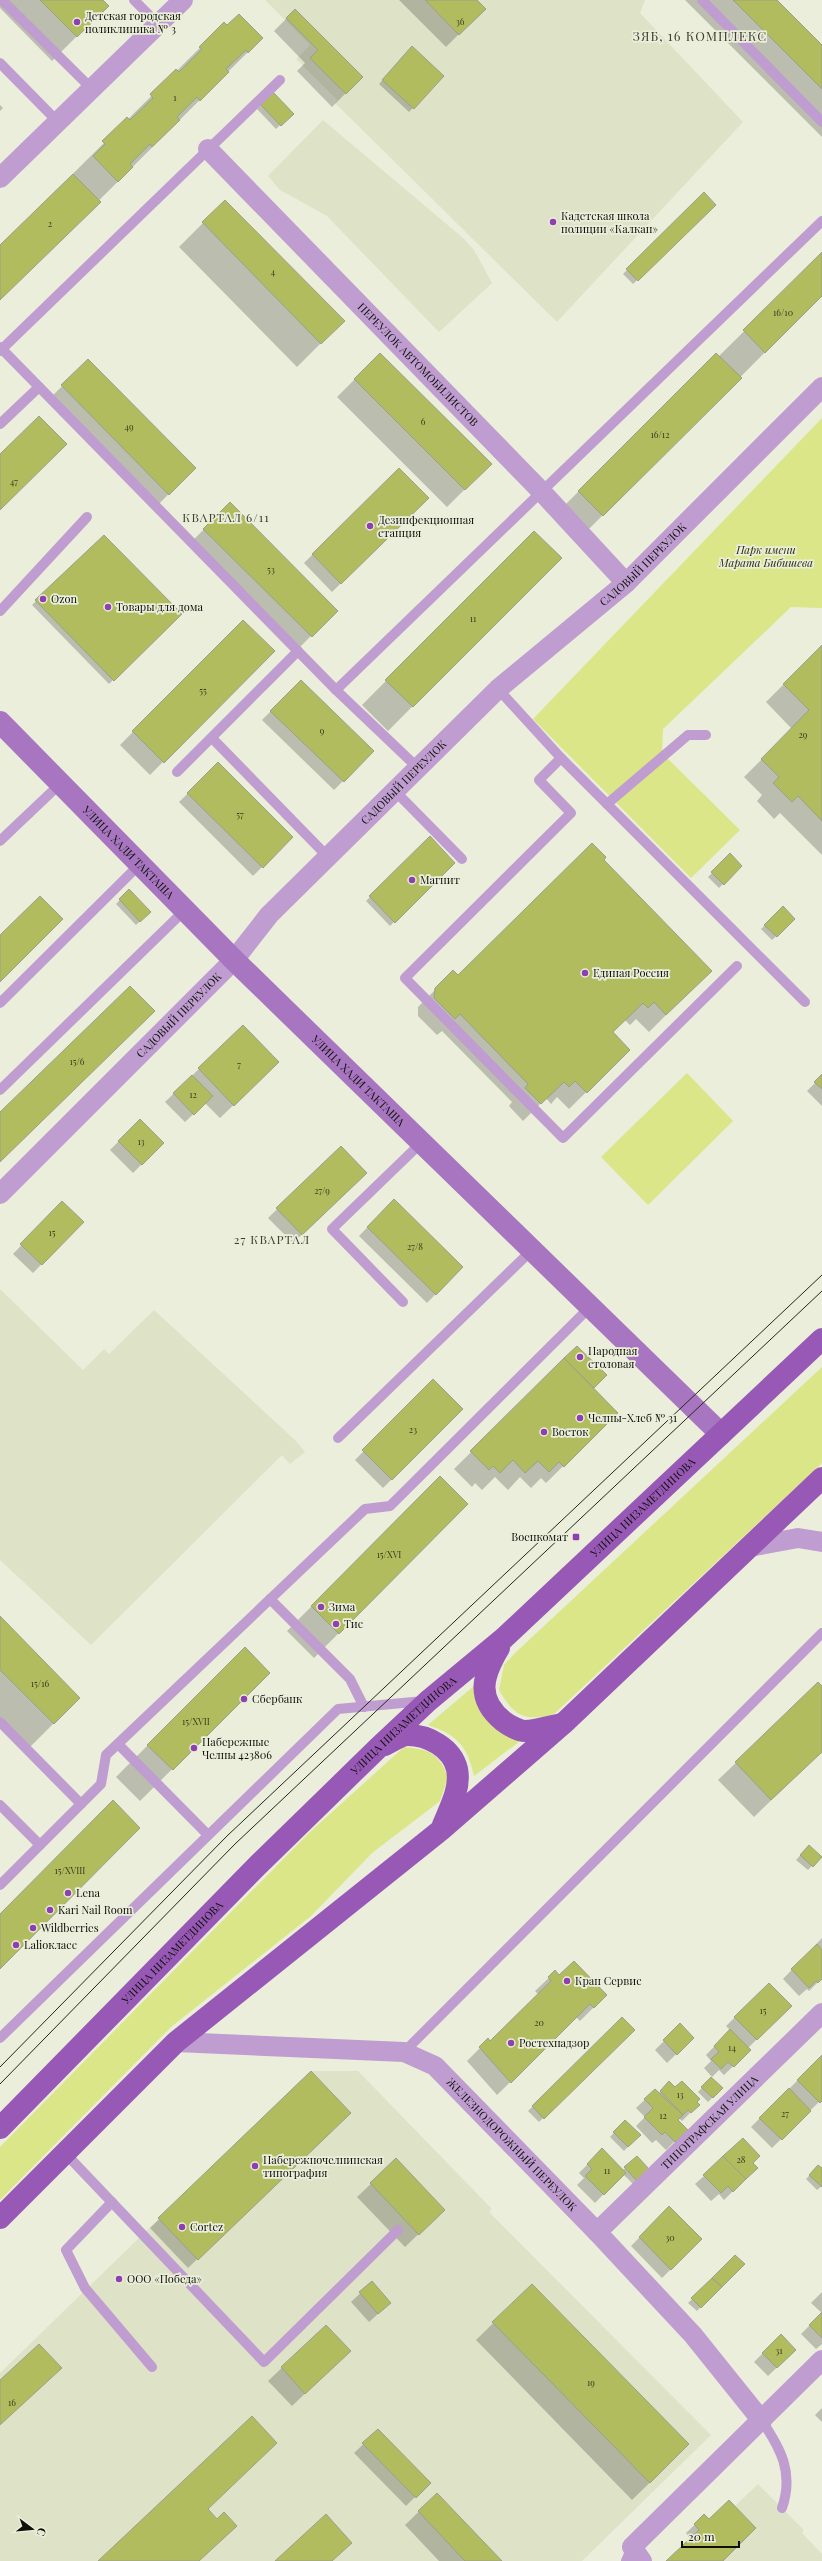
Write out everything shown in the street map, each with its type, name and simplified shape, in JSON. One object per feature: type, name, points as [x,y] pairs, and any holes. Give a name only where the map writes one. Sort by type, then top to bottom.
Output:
[{"type":"main road","name":"УЛИЦА ХАДИ ТАКТАША","points":[[0,722],[234,960],[721,1434]]},
{"type":"main road","name":"УЛИЦА НИЗАМЕТДИНОВА","points":[[0,2128],[258,1865],[378,1748],[428,1701],[504,1638],[822,1339]]},
{"type":"main road","points":[[0,2218],[176,2042],[441,1830],[564,1723],[822,1478]]},
{"type":"main road","points":[[504,1638],[486,1671],[485,1692],[491,1710],[506,1723],[524,1731],[564,1723]]},
{"type":"main road","points":[[378,1748],[407,1735],[429,1739],[448,1750],[457,1770],[456,1793],[441,1830]]},
{"type":"street","points":[[0,178],[183,0]]},
{"type":"street","name":"ПЕРЕУЛОК АВТОМОБИЛИСТОВ","points":[[208,149],[541,491],[626,583]]},
{"type":"street","name":"САДОВЫЙ ПЕРЕУЛОК","points":[[0,1194],[234,960],[269,915],[394,790],[498,688],[626,583],[822,387]]},
{"type":"street","points":[[749,1547],[798,1538],[822,1542]]},
{"type":"street","name":"ТИПОГРАФСКАЯ УЛИЦА","points":[[597,2232],[822,2013]]},
{"type":"street","name":"ЖЕЛЕЗНОДОРОЖНЫЙ ПЕРЕУЛОК","points":[[176,2042],[404,2052],[435,2066],[597,2232],[693,2335],[762,2420]]},
{"type":"street","points":[[633,2556],[762,2420],[822,2360]]},
{"type":"lane","points":[[2,0],[92,89]]},
{"type":"lane","points":[[134,0],[158,24]]},
{"type":"lane","points":[[702,0],[822,122]]},
{"type":"lane","points":[[0,63],[58,122]]},
{"type":"lane","points":[[280,80],[1,349],[336,690],[418,768]]},
{"type":"lane","points":[[336,690],[822,221]]},
{"type":"lane","points":[[0,424],[39,387]]},
{"type":"lane","points":[[0,611],[87,517]]},
{"type":"lane","points":[[178,772],[298,651]]},
{"type":"lane","points":[[498,688],[561,758],[805,1002]]},
{"type":"lane","points":[[607,804],[688,736],[706,735]]},
{"type":"lane","points":[[212,738],[328,856]]},
{"type":"lane","points":[[561,758],[538,780],[571,813],[405,978],[563,1138],[737,966]]},
{"type":"lane","points":[[0,841],[61,783]]},
{"type":"lane","points":[[394,790],[462,859]]},
{"type":"lane","points":[[0,1003],[140,864]]},
{"type":"lane","points":[[0,1090],[185,910]]},
{"type":"lane","points":[[403,1302],[332,1229],[422,1142]]},
{"type":"lane","points":[[338,1438],[532,1250]]},
{"type":"lane","points":[[0,1885],[100,1784],[106,1755],[365,1509],[390,1506],[590,1307]]},
{"type":"lane","points":[[270,1599],[350,1679],[364,1707]]},
{"type":"lane","points":[[404,2052],[822,1633]]},
{"type":"lane","points":[[0,2038],[338,1709],[428,1701]]},
{"type":"lane","points":[[0,1722],[80,1804]]},
{"type":"lane","points":[[118,1744],[208,1835]]},
{"type":"lane","points":[[0,1805],[40,1845]]},
{"type":"lane","points":[[65,2153],[264,2362],[398,2230]]},
{"type":"lane","points":[[112,2202],[66,2250],[84,2288],[152,2367]]},
{"type":"lane","points":[[762,2420],[779,2445],[786,2468],[788,2490],[782,2508]]},
{"type":"shaded area","name":"Кадетская школа полиции «Калкан»","points":[[265,0],[645,0],[640,13],[743,122],[557,322],[335,103],[337,100],[296,59],[310,45]]},
{"type":"shaded area","points":[[323,120],[463,238],[474,250],[492,283],[439,332],[327,216],[280,190],[268,176]]},
{"type":"shaded area","points":[[0,1289],[83,1370],[104,1349],[109,1354],[154,1310],[296,1441],[305,1452],[290,1464],[282,1455],[91,1645],[0,1560]]},
{"type":"shaded area","points":[[311,2071],[358,2071],[492,2209],[489,2212],[711,2435],[582,2561],[0,2561],[0,2373]]},
{"type":"shaded area","points":[[758,2484],[804,2530],[802,2533],[822,2554],[822,2561],[723,2561],[756,2528],[735,2506]]},
{"type":"green space","name":"Парк имени Марата Бибишева","points":[[822,418],[822,608],[791,607],[663,729],[662,753],[740,830],[691,878],[533,719]]},
{"type":"green space","points":[[687,1073],[733,1121],[648,1205],[601,1157]]},
{"type":"green space","points":[[822,1367],[822,1463],[554,1714],[528,1717],[515,1711],[504,1699],[499,1690],[504,1665],[515,1653]]},
{"type":"green space","points":[[475,1685],[480,1706],[488,1721],[500,1732],[520,1741],[474,1776],[468,1756],[459,1743],[453,1737],[428,1725]]},
{"type":"green space","points":[[404,1747],[426,1751],[441,1762],[448,1777],[440,1801],[372,1853],[311,1916],[171,2027],[0,2200],[0,2147],[310,1832]]},
{"type":"building","name":"Детская городская поликлиника № 3","points":[[40,0],[103,0],[109,6],[77,37]]},
{"type":"building","points":[[425,0],[477,0],[486,9],[459,35]]},
{"type":"building","points":[[733,0],[777,0],[822,45],[822,89]]},
{"type":"building","points":[[295,9],[363,77],[346,94],[310,58],[318,50],[286,18]]},
{"type":"building","points":[[239,14],[263,38],[248,53],[246,50],[226,69],[229,72],[200,101],[197,97],[177,117],[180,120],[152,147],[150,144],[130,164],[133,167],[118,182],[93,156],[105,144],[102,141],[127,117],[130,120],[153,98],[150,94],[176,69],[179,72],[202,49],[199,47],[224,22],[227,25]]},
{"type":"building","points":[[412,46],[444,76],[414,109],[382,80]]},
{"type":"building","points":[[273,92],[294,114],[281,126],[260,104]]},
{"type":"building","points":[[73,174],[101,202],[0,300],[0,245]]},
{"type":"building","points":[[704,192],[716,205],[638,281],[626,269]]},
{"type":"building","points":[[225,200],[345,321],[321,344],[202,222]]},
{"type":"building","points":[[822,252],[822,296],[765,353],[743,330]]},
{"type":"building","points":[[380,353],[492,464],[465,490],[354,379]]},
{"type":"building","points":[[716,353],[742,378],[603,516],[578,491]]},
{"type":"building","points":[[88,359],[196,468],[169,495],[61,385]]},
{"type":"building","points":[[39,416],[67,444],[0,510],[0,454]]},
{"type":"building","name":"Дезинфекционная станция","points":[[399,468],[429,498],[341,584],[312,554]]},
{"type":"building","points":[[230,502],[338,611],[312,637],[203,529]]},
{"type":"building","points":[[534,531],[562,558],[413,707],[385,680]]},
{"type":"building","name":"Товары для дома","points":[[104,535],[182,614],[114,681],[35,600]]},
{"type":"building","points":[[243,620],[275,651],[164,763],[132,731]]},
{"type":"building","points":[[822,645],[822,821],[798,796],[792,802],[773,783],[779,777],[761,759],[809,710],[783,684]]},
{"type":"building","points":[[301,680],[374,751],[344,782],[270,711]]},
{"type":"building","points":[[218,762],[293,837],[263,868],[187,793]]},
{"type":"building","points":[[430,836],[455,863],[395,923],[369,896]]},
{"type":"building","name":"Единая Россия","points":[[592,843],[606,857],[604,860],[712,971],[666,1015],[654,1002],[648,1008],[643,1003],[613,1032],[630,1050],[587,1093],[575,1081],[569,1087],[564,1082],[541,1104],[525,1088],[528,1084],[460,1014],[455,1019],[434,998],[435,988],[453,970],[458,975]]},
{"type":"building","points":[[730,853],[742,866],[724,885],[711,872]]},
{"type":"building","points":[[129,889],[151,912],[140,922],[119,899]]},
{"type":"building","points":[[40,896],[63,919],[0,982],[0,935]]},
{"type":"building","points":[[783,906],[795,919],[777,937],[764,925]]},
{"type":"building","points":[[130,986],[155,1011],[0,1162],[0,1112]]},
{"type":"building","points":[[243,1025],[279,1062],[234,1106],[198,1068]]},
{"type":"building","points":[[822,1074],[822,1089],[814,1082]]},
{"type":"building","points":[[192,1075],[213,1096],[194,1115],[173,1093]]},
{"type":"building","points":[[140,1119],[164,1143],[142,1165],[118,1141]]},
{"type":"building","points":[[341,1146],[367,1173],[302,1235],[276,1208]]},
{"type":"building","points":[[394,1199],[463,1267],[436,1295],[367,1227]]},
{"type":"building","points":[[62,1201],[84,1222],[42,1265],[20,1244]]},
{"type":"building","points":[[577,1346],[607,1375],[594,1388],[564,1358]]},
{"type":"building","name":"Восток","points":[[564,1358],[618,1413],[564,1467],[559,1462],[549,1472],[538,1461],[525,1473],[513,1460],[500,1473],[493,1466],[489,1470],[470,1451]]},
{"type":"building","points":[[433,1379],[463,1409],[392,1480],[362,1450]]},
{"type":"building","points":[[440,1476],[468,1504],[339,1634],[311,1606]]},
{"type":"building","points":[[0,1616],[80,1698],[54,1724],[0,1670]]},
{"type":"building","points":[[245,1647],[270,1673],[173,1770],[147,1745]]},
{"type":"building","points":[[818,1682],[822,1686],[822,1752],[771,1800],[735,1762]]},
{"type":"building","points":[[113,1800],[140,1828],[0,1969],[0,1914]]},
{"type":"building","points":[[809,1845],[822,1857],[813,1867],[800,1855]]},
{"type":"building","points":[[817,1944],[822,1950],[822,1979],[818,1983],[816,1981],[809,1988],[791,1969]]},
{"type":"building","points":[[574,1961],[607,1995],[594,2008],[590,2004],[511,2083],[479,2047],[488,2038],[490,2041],[551,1981],[548,1977],[555,1970],[559,1975]]},
{"type":"building","points":[[769,1983],[792,2006],[757,2040],[734,2017]]},
{"type":"building","points":[[622,2017],[635,2030],[544,2119],[532,2106]]},
{"type":"building","points":[[680,2023],[694,2038],[677,2055],[663,2040]]},
{"type":"building","points":[[730,2029],[751,2050],[734,2067],[728,2062],[721,2069],[711,2059],[719,2052],[714,2046]]},
{"type":"building","points":[[822,2055],[822,2101],[820,2103],[797,2080]]},
{"type":"building","name":"Набережночелнинская типография","points":[[311,2071],[351,2113],[198,2260],[158,2218]]},
{"type":"building","points":[[711,2077],[723,2088],[713,2098],[701,2087]]},
{"type":"building","points":[[669,2081],[675,2087],[682,2081],[700,2099],[697,2102],[700,2105],[691,2113],[688,2110],[683,2115],[660,2091]]},
{"type":"building","points":[[789,2088],[811,2111],[782,2140],[759,2118]]},
{"type":"building","points":[[655,2089],[683,2115],[678,2120],[688,2130],[675,2142],[665,2132],[662,2135],[644,2117],[653,2108],[644,2099]]},
{"type":"building","points":[[625,2120],[641,2135],[628,2147],[613,2132]]},
{"type":"building","points":[[743,2138],[760,2156],[753,2163],[758,2168],[746,2179],[723,2156]]},
{"type":"building","points":[[602,2148],[626,2173],[604,2195],[585,2176],[592,2169],[587,2164]]},
{"type":"building","points":[[637,2156],[649,2169],[637,2181],[624,2167]]},
{"type":"building","points":[[723,2156],[746,2179],[733,2192],[728,2186],[721,2193],[703,2175]]},
{"type":"building","points":[[396,2158],[445,2210],[419,2235],[370,2183]]},
{"type":"building","points":[[818,2165],[822,2168],[822,2187],[809,2175]]},
{"type":"building","points":[[669,2206],[702,2239],[671,2270],[639,2237]]},
{"type":"building","points":[[735,2255],[745,2264],[722,2287],[712,2278]]},
{"type":"building","points":[[712,2278],[722,2287],[701,2308],[691,2298]]},
{"type":"building","points":[[372,2281],[391,2303],[378,2314],[359,2292]]},
{"type":"building","points":[[532,2284],[689,2444],[650,2483],[492,2322]]},
{"type":"building","points":[[822,2312],[822,2338],[809,2325]]},
{"type":"building","points":[[326,2325],[351,2351],[305,2394],[281,2367]]},
{"type":"building","points":[[781,2334],[796,2350],[777,2368],[762,2353]]},
{"type":"building","points":[[39,2344],[62,2368],[0,2425],[0,2380]]},
{"type":"building","points":[[252,2416],[277,2443],[208,2509],[217,2519],[224,2512],[237,2526],[199,2561],[98,2561]]},
{"type":"building","points":[[378,2429],[431,2483],[416,2498],[362,2443]]},
{"type":"building","points":[[437,2493],[502,2561],[465,2561],[418,2511]]},
{"type":"building","points":[[729,2500],[756,2528],[723,2561],[666,2561],[699,2530],[694,2524],[704,2514],[709,2519]]},
{"type":"building","points":[[326,2514],[352,2543],[332,2561],[275,2561]]},
{"type":"tram line","points":[[0,2067],[227,1836],[822,1275]]},
{"type":"tram line","points":[[0,2084],[235,1844],[822,1291]]},
{"type":"place","name":"Детская городская поликлиника № 3","points":[[77,22]]},
{"type":"place","name":"Кадетская школа полиции «Калкан»","points":[[553,222]]},
{"type":"place","name":"Дезинфекционная станция","points":[[370,526]]},
{"type":"place","name":"Ozon","points":[[43,599]]},
{"type":"place","name":"Товары для дома","points":[[108,607]]},
{"type":"place","name":"Магнит","points":[[412,880]]},
{"type":"place","name":"Единая Россия","points":[[585,973]]},
{"type":"place","name":"Народная столовая","points":[[580,1357]]},
{"type":"place","name":"Челны-Хлеб № 31","points":[[580,1418]]},
{"type":"place","name":"Восток","points":[[544,1432]]},
{"type":"place","name":"Военкомат","points":[[576,1537]]},
{"type":"place","name":"Зима","points":[[321,1607]]},
{"type":"place","name":"Тис","points":[[336,1624]]},
{"type":"place","name":"Сбербанк","points":[[244,1699]]},
{"type":"place","name":"Набережные Челны 423806","points":[[194,1748]]},
{"type":"place","name":"Lena","points":[[68,1893]]},
{"type":"place","name":"Kari Nail Room","points":[[50,1910]]},
{"type":"place","name":"Wildberries","points":[[33,1928]]},
{"type":"place","name":"Lalioкласс","points":[[16,1945]]},
{"type":"place","name":"Кран Сервис","points":[[567,1981]]},
{"type":"place","name":"Ростехнадзор","points":[[511,2043]]},
{"type":"place","name":"Набережночелнинская типография","points":[[255,2166]]},
{"type":"place","name":"Cortez","points":[[182,2227]]},
{"type":"place","name":"ООО «Победа»","points":[[119,2279]]},
{"type":"district","name":"ЗЯБ, 16 КОМПЛЕКС","points":[[700,36]]},
{"type":"district","name":"КВАРТАЛ 6/11","points":[[226,518]]},
{"type":"district","name":"27 КВАРТАЛ","points":[[272,1240]]}]
